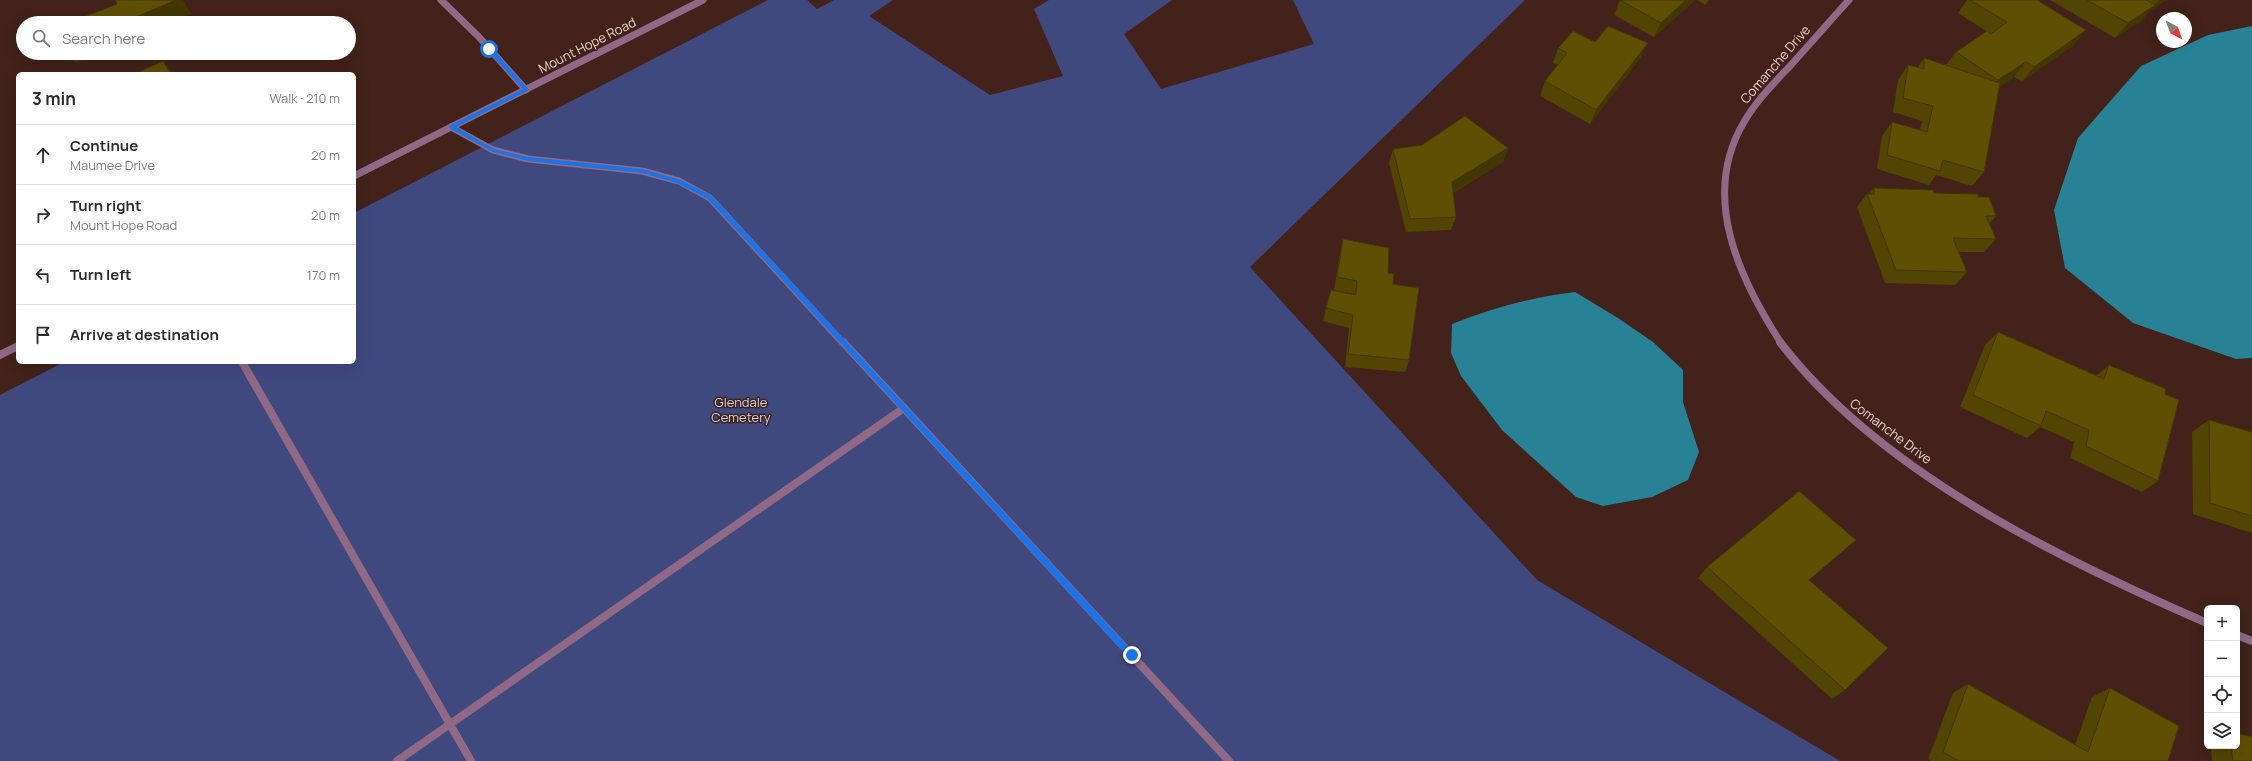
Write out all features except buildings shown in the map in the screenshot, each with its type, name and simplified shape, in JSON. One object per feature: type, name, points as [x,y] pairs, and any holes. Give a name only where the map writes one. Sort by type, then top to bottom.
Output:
[{"type":"street","points":[[441,0],[479,37],[526,90]]},
{"type":"street","name":"Mount Hope Road","points":[[356,175],[703,0]]},
{"type":"street","name":"Comanche Drive","points":[[1848,0],[1761,98],[1746,119],[1734,142],[1727,168],[1724,196],[1727,226],[1735,258],[1750,293],[1769,328],[1796,363],[1828,398],[1865,431],[1926,475],[1993,517],[2064,556],[2140,594],[2204,622]]},
{"type":"street","points":[[451,127],[493,150],[528,159],[642,171],[679,181],[710,198],[1229,761]]},
{"type":"street","points":[[0,356],[16,347]]},
{"type":"street","points":[[243,364],[471,761]]},
{"type":"street","points":[[397,761],[904,408]]},
{"type":"street","points":[[2240,636],[2252,641]]},
{"type":"green space","name":"Glendale Cemetery","points":[[768,0],[807,0],[817,9],[834,0],[893,0],[869,16],[990,95],[1063,76],[1034,9],[1049,0],[1172,0],[1124,34],[1161,89],[1314,44],[1293,0],[1525,0],[1250,267],[1537,580],[1840,761],[0,761],[0,395],[60,364],[356,364],[356,212]]},
{"type":"shaded area","points":[[2252,26],[2252,358],[2236,359],[2133,323],[2065,268],[2054,210],[2078,138],[2141,66],[2180,48],[2192,48],[2192,42],[2208,35]]},
{"type":"shaded area","points":[[1575,292],[1618,318],[1653,342],[1683,370],[1683,402],[1699,452],[1688,480],[1652,497],[1603,506],[1576,497],[1502,430],[1461,376],[1451,353],[1452,324],[1512,304]]},
{"type":"route","points":[[489,49],[526,90],[451,127],[493,150],[528,159],[642,171],[679,181],[710,198],[1132,655]]}]
